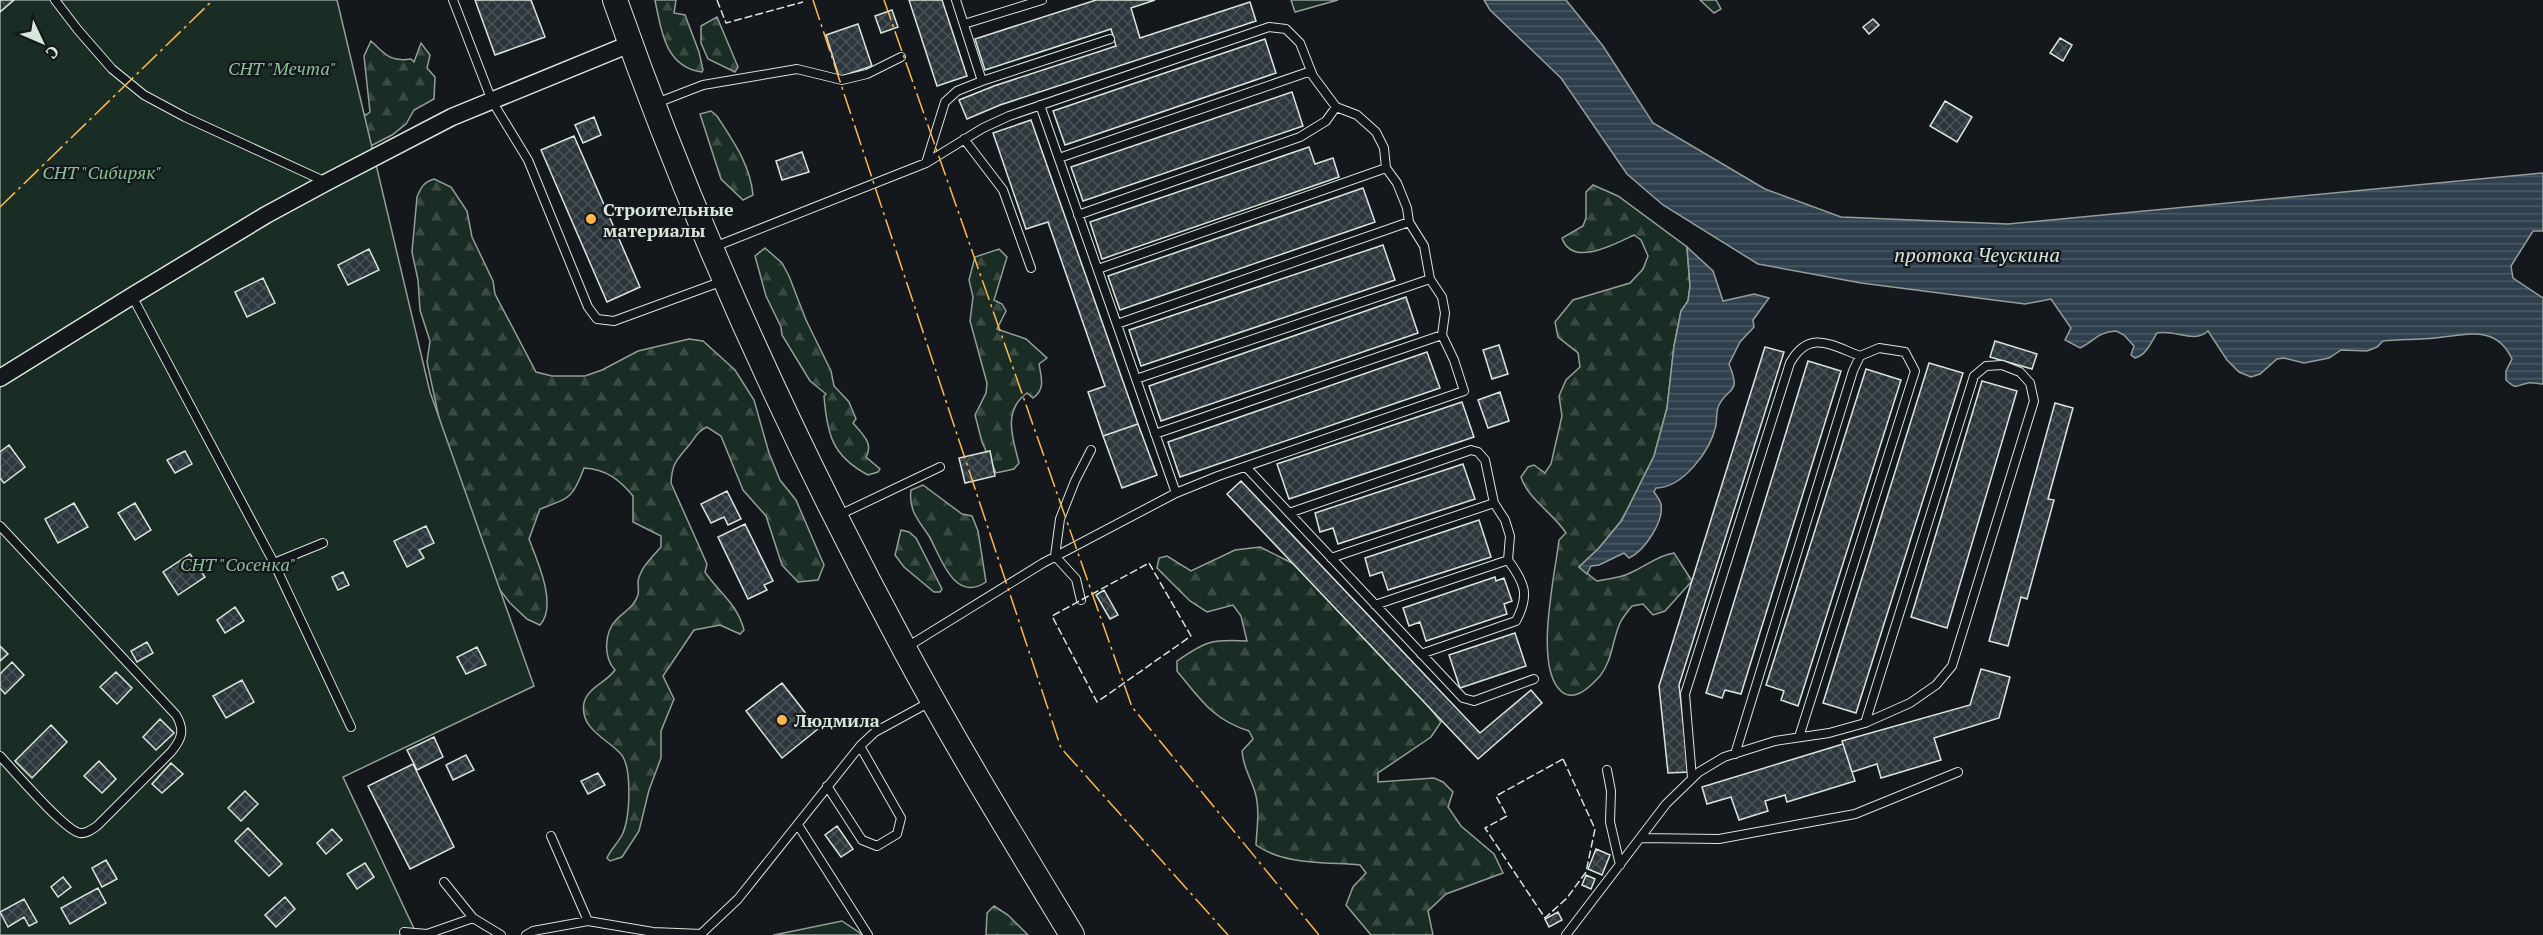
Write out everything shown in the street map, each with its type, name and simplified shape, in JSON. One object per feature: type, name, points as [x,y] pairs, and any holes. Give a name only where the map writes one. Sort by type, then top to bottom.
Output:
[{"type":"main road","points":[[615,0],[630,44],[712,248],[837,516],[933,700],[1072,935]]},
{"type":"street","points":[[0,378],[266,215],[327,182],[452,117],[630,44]]},
{"type":"lane","points":[[55,0],[112,69],[144,95],[185,117],[327,182]]},
{"type":"lane","points":[[453,0],[492,101],[528,160],[588,307],[597,319],[614,321],[726,279]]},
{"type":"lane","points":[[956,0],[982,81]]},
{"type":"lane","points":[[964,24],[1042,0]]},
{"type":"lane","points":[[712,248],[926,163],[964,139],[1009,116],[1269,27],[1286,29],[1300,43],[1311,71],[1336,107],[1357,115],[1376,132],[1384,148],[1386,168],[1397,183],[1407,208],[1408,222],[1424,246],[1430,279],[1442,297],[1445,314],[1442,335],[1454,360],[1464,391],[1246,467],[1176,494],[1055,556],[905,649]]},
{"type":"lane","points":[[926,163],[945,102],[957,91],[1110,39]]},
{"type":"lane","points":[[654,104],[704,85],[797,69],[842,80],[867,74],[901,57]]},
{"type":"lane","points":[[1059,158],[1311,71]]},
{"type":"lane","points":[[1040,105],[1176,494]]},
{"type":"lane","points":[[1078,215],[1300,137],[1326,122],[1336,107]]},
{"type":"lane","points":[[964,139],[1002,190],[1030,268]]},
{"type":"lane","points":[[1098,269],[1386,168]]},
{"type":"lane","points":[[1117,324],[1408,222]]},
{"type":"lane","points":[[1136,379],[1430,279]]},
{"type":"lane","points":[[132,296],[274,563],[351,727]]},
{"type":"lane","points":[[1155,434],[1442,335]]},
{"type":"lane","points":[[1692,778],[1685,694],[1790,363],[1796,352],[1809,342],[1827,343],[1860,357]]},
{"type":"lane","points":[[1735,754],[1853,371],[1860,357],[1879,348],[1905,352],[1916,371],[1799,737]]},
{"type":"lane","points":[[1566,935],[1666,804],[1692,778],[1716,762],[1775,741],[1828,733],[1865,723],[1910,703],[1936,686],[1952,666],[2034,400],[2030,383],[2020,372],[2002,365],[1986,366],[1974,376],[1865,723]]},
{"type":"lane","points":[[1055,556],[1060,519],[1075,481],[1091,450]]},
{"type":"lane","points":[[1289,513],[1471,450],[1478,452],[1485,460],[1494,503],[1505,520],[1510,536],[1508,560],[1520,575],[1525,592],[1524,606],[1516,621],[1420,654]]},
{"type":"lane","points":[[837,516],[940,467]]},
{"type":"lane","points":[[1246,467],[1452,689],[1463,698],[1474,701],[1534,679]]},
{"type":"lane","points":[[1331,558],[1494,503]]},
{"type":"lane","points":[[0,526],[176,715],[183,732],[180,741],[171,752],[114,810],[97,826],[81,833],[66,825],[0,756]]},
{"type":"lane","points":[[274,563],[323,543]]},
{"type":"lane","points":[[1055,556],[1076,579],[1081,600]]},
{"type":"lane","points":[[1375,605],[1508,560]]},
{"type":"lane","points":[[526,935],[533,931],[588,921],[653,932],[701,934],[738,899],[860,746],[875,732],[933,700]]},
{"type":"lane","points":[[827,786],[861,840],[877,846],[897,834],[901,818],[860,746]]},
{"type":"lane","points":[[1607,770],[1611,791],[1610,822],[1620,865]]},
{"type":"lane","points":[[1641,837],[1719,838],[1855,814],[1958,772]]},
{"type":"lane","points":[[798,825],[868,935]]},
{"type":"lane","points":[[551,836],[588,921]]},
{"type":"lane","points":[[444,882],[472,918],[501,935]]},
{"type":"lane","points":[[404,932],[427,934],[472,918]]},
{"type":"green space","name":"СНТ \"Сосенка\"","points":[[0,0],[337,0],[430,392],[534,686],[343,777],[417,935],[0,935]]},
{"type":"green space","points":[[655,0],[676,0],[674,13],[685,15],[699,52],[702,72],[690,69],[672,55],[663,35]]},
{"type":"green space","points":[[1291,0],[1338,0],[1295,12]]},
{"type":"green space","points":[[1700,0],[1716,0],[1721,9],[1714,13]]},
{"type":"green space","points":[[717,17],[738,67],[735,72],[708,59],[701,43],[701,26]]},
{"type":"green space","points":[[371,41],[393,58],[411,59],[414,62],[421,43],[430,55],[427,68],[435,77],[434,99],[414,110],[406,124],[392,135],[359,152],[361,112],[366,115],[370,112],[364,56]]},
{"type":"green space","points":[[711,111],[717,116],[745,163],[753,195],[743,200],[721,179],[700,114]]},
{"type":"green space","points":[[434,179],[451,187],[467,211],[472,237],[493,281],[495,294],[536,372],[552,376],[585,376],[602,370],[638,351],[689,339],[703,341],[735,370],[754,400],[769,453],[780,480],[796,500],[824,565],[818,580],[798,582],[782,565],[766,516],[743,490],[721,436],[707,427],[699,432],[676,461],[671,483],[707,564],[705,572],[737,612],[744,630],[740,634],[720,625],[694,630],[663,676],[674,699],[661,731],[661,758],[649,790],[639,831],[622,857],[610,861],[607,858],[622,835],[627,817],[629,793],[627,769],[620,753],[590,726],[584,712],[584,703],[589,693],[615,670],[608,658],[607,637],[613,624],[636,599],[639,576],[647,562],[661,547],[661,536],[633,522],[633,496],[623,485],[606,473],[584,468],[577,486],[569,496],[540,509],[529,539],[541,570],[547,595],[545,617],[540,625],[527,619],[510,603],[490,577],[442,432],[427,362],[430,341],[420,310],[418,280],[412,252],[417,197],[423,185]]},
{"type":"green space","points":[[1593,185],[1618,196],[1687,247],[1690,286],[1688,301],[1681,311],[1674,346],[1667,408],[1654,456],[1622,520],[1599,548],[1579,567],[1597,581],[1626,575],[1662,556],[1674,553],[1692,581],[1665,611],[1653,615],[1643,604],[1632,606],[1621,621],[1610,656],[1600,676],[1582,692],[1567,695],[1553,680],[1547,643],[1559,540],[1566,533],[1529,492],[1521,477],[1528,467],[1534,465],[1545,473],[1551,464],[1562,416],[1559,396],[1566,380],[1580,367],[1578,353],[1558,337],[1555,322],[1573,300],[1630,283],[1643,269],[1648,256],[1641,240],[1634,235],[1606,248],[1584,253],[1567,247],[1562,238],[1583,226],[1586,218],[1586,192]]},
{"type":"green space","points":[[765,248],[782,263],[789,276],[806,320],[831,371],[834,386],[849,402],[856,419],[853,423],[868,443],[866,457],[880,469],[878,472],[868,475],[856,468],[846,460],[834,443],[827,422],[824,396],[826,394],[810,381],[782,335],[781,327],[766,296],[755,256]]},
{"type":"green space","points":[[999,249],[1007,257],[994,300],[1002,304],[1006,311],[997,329],[1026,339],[1047,358],[1039,364],[1042,382],[1040,391],[1033,398],[1027,393],[1014,408],[1011,426],[1019,463],[1014,469],[996,473],[982,442],[975,415],[986,393],[987,383],[970,321],[973,297],[969,280],[975,257]]},
{"type":"green space","points":[[923,485],[962,514],[972,516],[978,531],[986,582],[975,587],[965,587],[957,582],[943,565],[911,504],[911,490]]},
{"type":"green space","points":[[901,530],[909,532],[916,538],[942,589],[940,592],[934,592],[904,567],[895,555]]},
{"type":"green space","points":[[1260,547],[1292,563],[1316,584],[1414,688],[1441,722],[1431,737],[1378,773],[1378,782],[1434,778],[1443,782],[1453,792],[1448,807],[1461,826],[1494,854],[1503,873],[1446,894],[1428,911],[1433,935],[1371,935],[1346,905],[1353,887],[1366,873],[1360,865],[1292,859],[1279,856],[1256,845],[1257,798],[1242,751],[1253,739],[1249,731],[1216,715],[1177,671],[1177,661],[1202,645],[1225,640],[1247,641],[1241,616],[1233,605],[1207,612],[1190,601],[1157,568],[1159,558],[1167,556],[1191,571],[1235,550]]},
{"type":"green space","points":[[994,906],[1008,915],[1028,935],[986,935],[987,913]]},
{"type":"green space","points":[[842,921],[863,935],[774,935]]},
{"type":"water","name":"протока Чеускина","points":[[1484,0],[1566,0],[1603,46],[1653,123],[1765,189],[1841,217],[2008,224],[2543,173],[2543,231],[2533,231],[2511,266],[2513,278],[2543,298],[2543,384],[2530,383],[2517,386],[2506,380],[2506,371],[2512,359],[2498,341],[2479,334],[2383,341],[2377,347],[2367,351],[2341,350],[2329,358],[2304,363],[2284,358],[2277,359],[2260,374],[2251,377],[2239,372],[2227,360],[2208,331],[2197,336],[2157,333],[2145,352],[2135,358],[2131,355],[2134,346],[2124,335],[2116,331],[2100,335],[2080,348],[2065,340],[2071,328],[2051,299],[2025,304],[1861,283],[1758,264],[1663,205],[1627,174],[1561,78],[1490,10]]},
{"type":"water","points":[[1687,247],[1713,271],[1723,301],[1754,294],[1769,298],[1753,320],[1754,327],[1740,342],[1729,364],[1734,386],[1718,407],[1713,435],[1702,456],[1686,475],[1676,482],[1656,488],[1654,492],[1660,502],[1661,512],[1647,543],[1629,558],[1624,553],[1599,565],[1591,566],[1587,574],[1579,567],[1599,548],[1622,520],[1654,456],[1667,408],[1674,346],[1681,311],[1688,301],[1690,286]]},
{"type":"building","points":[[0,0],[14,0],[0,12]]},
{"type":"building","points":[[475,0],[531,0],[545,37],[495,55]]},
{"type":"building","points":[[909,0],[942,0],[967,76],[937,86]]},
{"type":"building","points":[[1096,0],[1155,0],[1131,8],[1140,38],[1250,2],[1256,21],[1000,105],[967,119],[959,100],[994,86],[1116,46],[1111,29],[985,70],[975,39]]},
{"type":"building","points":[[892,10],[898,27],[881,33],[875,16]]},
{"type":"building","points":[[1873,19],[1879,25],[1869,34],[1863,27]]},
{"type":"building","points":[[858,24],[872,66],[839,77],[826,35]]},
{"type":"building","points":[[2060,38],[2072,45],[2063,61],[2050,53]]},
{"type":"building","points":[[1265,39],[1276,73],[1065,145],[1053,111]]},
{"type":"building","points":[[1292,92],[1303,126],[1083,201],[1071,167]]},
{"type":"building","points":[[1945,101],[1972,117],[1957,142],[1930,126]]},
{"type":"building","points":[[594,117],[601,135],[583,143],[575,125]]},
{"type":"building","points":[[1031,120],[1138,424],[1103,436],[1088,392],[1105,386],[1048,222],[1026,229],[993,133]]},
{"type":"building","points":[[574,136],[640,287],[607,302],[541,150]]},
{"type":"building","points":[[1309,147],[1315,164],[1333,158],[1339,177],[1102,259],[1090,222]]},
{"type":"building","points":[[802,152],[809,172],[782,180],[776,161]]},
{"type":"building","points":[[1363,188],[1375,222],[1120,310],[1108,276]]},
{"type":"building","points":[[1383,245],[1395,280],[1141,366],[1129,330]]},
{"type":"building","points":[[369,249],[379,270],[348,285],[338,265]]},
{"type":"building","points":[[263,278],[275,303],[247,317],[235,292]]},
{"type":"building","points":[[1406,297],[1418,333],[1161,421],[1149,386]]},
{"type":"building","points":[[1995,341],[2037,354],[2032,369],[1990,357]]},
{"type":"building","points":[[1499,345],[1508,374],[1492,379],[1483,350]]},
{"type":"building","points":[[1765,347],[1784,352],[1679,685],[1689,772],[1668,773],[1659,686]]},
{"type":"building","points":[[1427,352],[1440,388],[1180,477],[1168,442]]},
{"type":"building","points":[[1808,361],[1841,371],[1741,694],[1725,690],[1722,698],[1706,693]]},
{"type":"building","points":[[1929,363],[1963,373],[1856,713],[1823,703]]},
{"type":"building","points":[[1866,369],[1901,380],[1798,706],[1781,700],[1784,691],[1766,685]]},
{"type":"building","points":[[1982,381],[2017,391],[1947,628],[1911,617]]},
{"type":"building","points":[[1500,392],[1509,421],[1488,428],[1478,400]]},
{"type":"building","points":[[1462,402],[1474,437],[1289,499],[1277,464]]},
{"type":"building","points":[[2055,403],[2073,408],[2048,499],[2054,500],[2027,599],[2021,597],[2008,646],[1989,641]]},
{"type":"building","points":[[1138,424],[1157,475],[1122,488],[1103,436]]},
{"type":"building","points":[[9,445],[25,467],[4,483],[0,478],[0,452]]},
{"type":"building","points":[[185,451],[192,464],[175,473],[167,460]]},
{"type":"building","points":[[990,451],[995,476],[965,483],[959,458]]},
{"type":"building","points":[[1463,464],[1475,499],[1338,544],[1333,528],[1320,532],[1315,513]]},
{"type":"building","points":[[1241,481],[1480,733],[1531,690],[1542,703],[1478,759],[1227,494]]},
{"type":"building","points":[[727,491],[741,519],[728,525],[724,517],[711,523],[701,504]]},
{"type":"building","points":[[74,503],[88,527],[58,543],[45,519]]},
{"type":"building","points":[[135,503],[151,530],[135,540],[118,513]]},
{"type":"building","points":[[1479,520],[1491,557],[1388,590],[1382,572],[1370,576],[1365,558]]},
{"type":"building","points":[[745,524],[773,581],[764,585],[767,590],[748,599],[718,537]]},
{"type":"building","points":[[426,526],[434,543],[419,550],[424,558],[407,567],[394,541]]},
{"type":"building","points":[[190,554],[205,577],[178,595],[163,572]]},
{"type":"building","points":[[343,572],[349,585],[338,590],[332,577]]},
{"type":"building","points":[[1495,577],[1496,581],[1504,578],[1512,601],[1504,604],[1507,614],[1426,641],[1420,622],[1409,626],[1403,608]]},
{"type":"building","points":[[1104,590],[1118,615],[1110,619],[1096,595]]},
{"type":"building","points":[[235,607],[244,621],[225,633],[217,620]]},
{"type":"building","points":[[1515,633],[1526,666],[1460,688],[1449,655]]},
{"type":"building","points":[[147,642],[153,653],[137,662],[131,651]]},
{"type":"building","points":[[0,646],[8,654],[0,661]]},
{"type":"building","points":[[477,647],[486,665],[466,674],[457,657]]},
{"type":"building","points":[[12,662],[24,675],[5,694],[0,688],[0,674]]},
{"type":"building","points":[[1981,669],[2010,677],[1999,718],[1934,738],[1941,760],[1881,778],[1877,764],[1852,772],[1842,741],[1970,705]]},
{"type":"building","points":[[116,672],[132,688],[117,704],[100,687]]},
{"type":"building","points":[[242,680],[254,702],[226,718],[213,696]]},
{"type":"building","name":"Людмила","points":[[782,683],[818,729],[782,758],[746,711]]},
{"type":"building","points":[[160,719],[174,733],[156,750],[143,737]]},
{"type":"building","points":[[51,725],[67,742],[32,778],[15,761]]},
{"type":"building","points":[[434,737],[443,757],[417,770],[407,750]]},
{"type":"building","points":[[1843,744],[1855,781],[1787,802],[1785,795],[1765,801],[1768,811],[1739,820],[1731,797],[1707,804],[1702,787]]},
{"type":"building","points":[[466,755],[474,770],[453,780],[446,765]]},
{"type":"building","points":[[99,761],[116,779],[102,793],[84,776]]},
{"type":"building","points":[[171,763],[183,774],[162,793],[152,784]]},
{"type":"building","points":[[413,764],[454,847],[410,869],[368,786]]},
{"type":"building","points":[[598,773],[605,785],[588,794],[581,781]]},
{"type":"building","points":[[245,791],[258,804],[241,821],[228,808]]},
{"type":"building","points":[[837,826],[853,849],[841,857],[825,835]]},
{"type":"building","points":[[248,828],[282,864],[269,876],[235,841]]},
{"type":"building","points":[[332,829],[342,840],[326,854],[317,843]]},
{"type":"building","points":[[1596,849],[1610,855],[1602,875],[1588,869]]},
{"type":"building","points":[[106,860],[117,879],[102,887],[92,868]]},
{"type":"building","points":[[365,863],[374,877],[357,889],[347,874]]},
{"type":"building","points":[[1586,875],[1595,879],[1591,889],[1582,885]]},
{"type":"building","points":[[63,877],[71,887],[58,897],[51,887]]},
{"type":"building","points":[[98,888],[106,903],[70,924],[61,908]]},
{"type":"building","points":[[285,897],[295,909],[276,927],[265,915]]},
{"type":"building","points":[[24,899],[37,922],[29,926],[24,917],[8,927],[0,912]]},
{"type":"building","points":[[1558,912],[1562,920],[1549,927],[1545,919]]},
{"type":"fence","points":[[717,0],[726,23],[803,2]]},
{"type":"fence","points":[[1149,563],[1191,636],[1097,702],[1052,616],[1149,563]]},
{"type":"fence","points":[[1563,759],[1595,829],[1586,872],[1567,898],[1545,918],[1485,828],[1507,816],[1496,796],[1563,759]]},
{"type":"power","points":[[0,207],[213,0]]},
{"type":"power","points":[[813,0],[1061,748],[1228,935]]},
{"type":"power","points":[[884,0],[1132,707],[1319,935]]},
{"type":"place","name":"Строительные материалы","points":[[591,219]]},
{"type":"place","name":"Людмила","points":[[782,720]]},
{"type":"park label","name":"СНТ \"Мечта\"","points":[[282,68]]},
{"type":"park label","name":"СНТ \"Сибиряк\"","points":[[102,172]]}]
